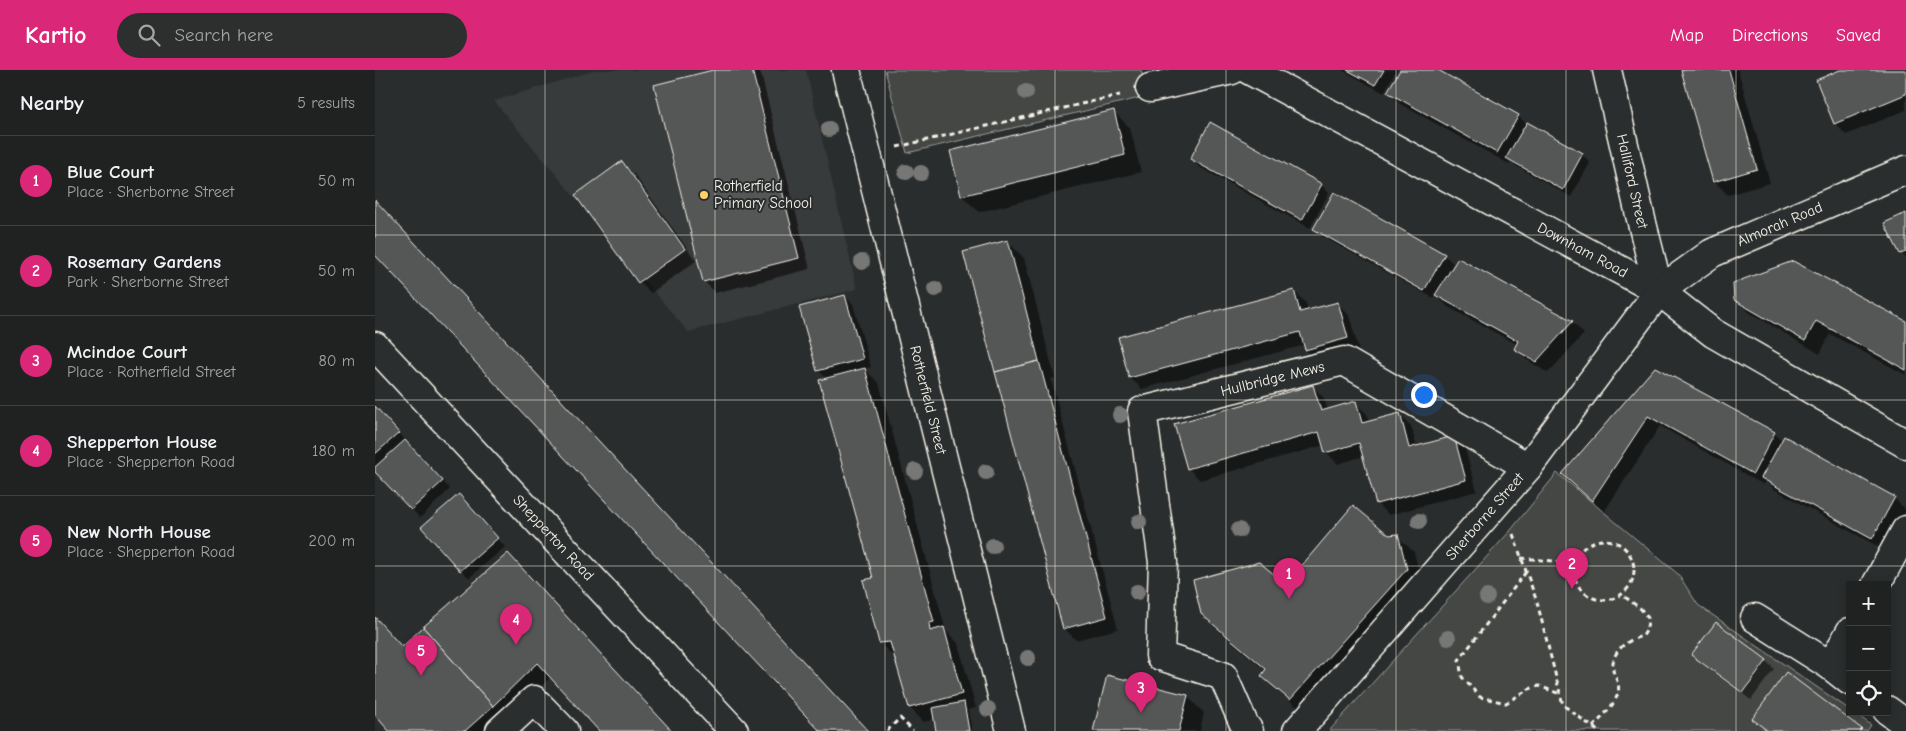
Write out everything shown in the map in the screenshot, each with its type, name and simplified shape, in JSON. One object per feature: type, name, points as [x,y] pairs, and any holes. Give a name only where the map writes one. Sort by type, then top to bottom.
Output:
[{"type":"street","name":"Rotherfield Street","points":[[846,70],[1011,731]]},
{"type":"street","points":[[1150,88],[1233,70]]},
{"type":"street","name":"Downham Road","points":[[1249,70],[1659,291],[1713,332],[1906,444]]},
{"type":"street","name":"Halliford Street","points":[[1607,70],[1659,291]]},
{"type":"street","name":"Almorah Road","points":[[1659,291],[1712,253],[1906,170]]},
{"type":"street","name":"Sherborne Street","points":[[1297,731],[1528,467],[1659,291]]},
{"type":"street","name":"Shepperton Road","points":[[375,346],[733,731]]},
{"type":"street","name":"Hullbridge Mews","points":[[1249,731],[1243,724],[1223,676],[1159,656],[1163,562],[1142,412],[1344,361],[1528,467]]},
{"type":"street","points":[[1878,581],[1906,530]]},
{"type":"street","points":[[1755,618],[1840,673],[1846,648]]},
{"type":"street","points":[[500,731],[534,700],[564,731]]},
{"type":"street","points":[[1891,713],[1906,724]]},
{"type":"path","points":[[867,154],[1150,88]]},
{"type":"path","points":[[1500,499],[1537,602],[1563,705],[1598,731]]},
{"type":"path","points":[[1606,540],[1616,542],[1625,548],[1631,557],[1633,567],[1631,582],[1621,594],[1605,600],[1587,594],[1580,588],[1576,581],[1575,563],[1579,553],[1586,546],[1595,541],[1606,540]]},
{"type":"path","points":[[1521,558],[1575,563]]},
{"type":"path","points":[[1526,572],[1459,660],[1462,677],[1480,697],[1506,703],[1539,686],[1560,694]]},
{"type":"path","points":[[1593,728],[1617,695],[1619,684],[1614,675],[1612,665],[1616,654],[1621,645],[1634,638],[1643,636],[1647,629],[1648,618],[1641,609],[1621,594]]},
{"type":"path","points":[[887,731],[900,718],[913,731]]},
{"type":"shaded area","name":"Rotherfield Primary School","points":[[596,70],[806,70],[857,289],[688,332],[494,101]]},
{"type":"shaded area","points":[[885,70],[1141,70],[1148,96],[907,153]]},
{"type":"shaded area","points":[[1557,473],[1678,574],[1698,605],[1846,707],[1846,716],[1859,716],[1871,725],[1867,731],[1329,731],[1511,530]]},
{"type":"building","points":[[713,70],[752,70],[799,258],[703,282],[654,85]]},
{"type":"building","points":[[1347,70],[1384,70],[1375,85]]},
{"type":"building","points":[[1400,70],[1438,70],[1519,115],[1497,153],[1387,92]]},
{"type":"building","points":[[1681,70],[1729,70],[1757,169],[1713,182]]},
{"type":"building","points":[[1840,70],[1906,70],[1906,94],[1834,124],[1816,80]]},
{"type":"building","points":[[1114,110],[1125,155],[961,196],[950,151]]},
{"type":"building","points":[[1210,122],[1322,184],[1302,220],[1190,159]]},
{"type":"building","points":[[1527,122],[1583,153],[1563,190],[1506,158]]},
{"type":"building","points":[[622,161],[685,249],[638,283],[575,195]]},
{"type":"building","points":[[1334,192],[1445,254],[1424,291],[1313,229]]},
{"type":"building","points":[[375,200],[868,731],[820,731],[375,255]]},
{"type":"building","points":[[1906,213],[1906,252],[1900,254],[1884,223]]},
{"type":"building","points":[[1008,240],[1039,361],[995,372],[963,252]]},
{"type":"building","points":[[1458,258],[1573,321],[1536,362],[1514,349],[1518,341],[1435,295]]},
{"type":"building","points":[[1793,261],[1906,321],[1906,370],[1816,321],[1805,341],[1734,300],[1733,283]]},
{"type":"building","points":[[1294,290],[1300,312],[1338,302],[1348,338],[1305,350],[1300,332],[1129,378],[1118,337]]},
{"type":"building","points":[[845,295],[863,359],[817,371],[799,307]]},
{"type":"building","points":[[1039,361],[1107,617],[1063,629],[995,372]]},
{"type":"building","points":[[1655,367],[1775,432],[1753,474],[1648,416],[1592,501],[1562,474]]},
{"type":"building","points":[[865,368],[934,622],[929,623],[930,631],[944,627],[962,694],[909,708],[890,642],[879,643],[863,580],[873,578],[819,380]]},
{"type":"building","points":[[1313,385],[1321,411],[1356,401],[1362,423],[1400,413],[1409,448],[1454,436],[1466,480],[1376,504],[1359,443],[1325,453],[1319,432],[1187,469],[1174,424]]},
{"type":"building","points":[[375,406],[399,433],[375,454]]},
{"type":"building","points":[[1784,436],[1895,497],[1872,539],[1761,478]]},
{"type":"building","points":[[405,440],[443,481],[411,510],[375,472],[375,467]]},
{"type":"building","points":[[459,494],[498,538],[460,571],[421,527]]},
{"type":"building","points":[[1353,505],[1389,535],[1398,534],[1407,569],[1290,700],[1261,676],[1266,669],[1201,614],[1193,580],[1259,562],[1286,584]]},
{"type":"building","points":[[508,553],[672,731],[599,731],[537,663],[493,706],[423,627]]},
{"type":"building","points":[[375,617],[402,647],[423,627],[493,706],[465,731],[389,731],[375,715]]},
{"type":"building","points":[[1716,622],[1767,660],[1743,693],[1691,655]]},
{"type":"building","points":[[1786,672],[1862,729],[1860,731],[1768,731],[1752,719]]},
{"type":"building","points":[[1107,675],[1188,695],[1179,731],[1093,731]]},
{"type":"building","points":[[964,702],[969,731],[936,731],[932,708]]},
{"type":"place","name":"Rotherfield Primary School","points":[[704,195]]},
{"type":"place","name":"Rosemary Gardens","points":[[1572,589]]},
{"type":"place","name":"Blue Court","points":[[1289,599]]},
{"type":"place","name":"Shepperton House","points":[[516,645]]},
{"type":"place","name":"New North House","points":[[421,676]]},
{"type":"place","name":"Mcindoe Court","points":[[1141,713]]}]
